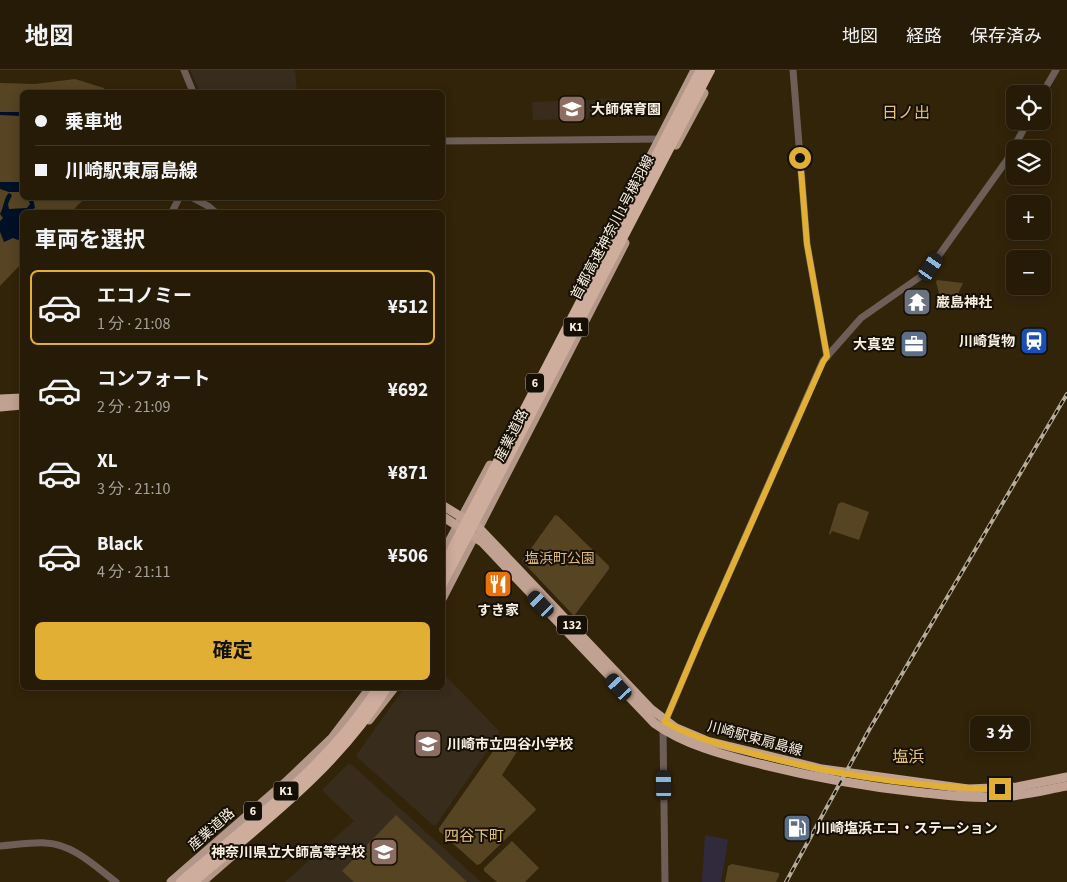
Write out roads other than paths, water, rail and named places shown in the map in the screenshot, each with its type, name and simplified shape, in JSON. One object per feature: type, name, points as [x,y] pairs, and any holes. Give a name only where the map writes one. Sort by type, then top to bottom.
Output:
[{"type":"highway","name":"首都高速神奈川1号横羽線","points":[[445,563],[701,70]]},
{"type":"highway","name":"首都高速神奈川1号横羽線","points":[[445,578],[710,70]]},
{"type":"highway","points":[[0,399],[20,398]]},
{"type":"highway","points":[[0,406],[20,405]]},
{"type":"highway","name":"132","points":[[445,507],[463,516]]},
{"type":"highway","name":"川崎駅東扇島線","points":[[463,516],[479,528],[651,709],[664,726]]},
{"type":"highway","name":"132","points":[[445,518],[458,526]]},
{"type":"highway","name":"川崎駅東扇島線","points":[[458,526],[489,549],[629,698],[664,726],[697,746],[739,754],[819,779],[875,788],[966,797],[1000,797],[1067,777]]},
{"type":"highway","name":"K1","points":[[182,882],[309,770],[340,739],[377,690]]},
{"type":"highway","name":"K1","points":[[193,882],[321,770],[357,730],[385,690]]},
{"type":"highway","name":"川崎駅東扇島線","points":[[1035,788],[1067,786]]},
{"type":"main road","name":"産業道路","points":[[445,549],[566,322],[695,70]]},
{"type":"main road","name":"産業道路","points":[[445,593],[715,70]]},
{"type":"main road","name":"産業道路","points":[[171,882],[280,788],[332,738],[368,690]]},
{"type":"main road","name":"6","points":[[202,882],[307,787],[365,726],[392,690]]},
{"type":"street","points":[[184,70],[193,90]]},
{"type":"street","points":[[793,70],[807,244],[827,356]]},
{"type":"street","points":[[1047,85],[1056,70]]},
{"type":"street","points":[[665,882],[664,726],[823,362],[861,318],[927,272],[1007,160],[1023,130]]},
{"type":"street","points":[[445,141],[679,139]]},
{"type":"street","points":[[197,200],[213,210]]},
{"type":"street","points":[[603,247],[617,260]]},
{"type":"street","points":[[0,846],[55,844],[86,859],[116,882]]},
{"type":"water","points":[[0,112],[20,112],[20,116],[0,115]]},
{"type":"water","points":[[0,182],[20,182],[20,192],[9,192],[0,189]]},
{"type":"water","points":[[9,193],[12,195],[8,204],[9,209],[27,208],[30,204],[29,200],[33,200],[35,208],[20,210],[20,239],[13,238],[4,242],[0,232],[0,221],[3,218],[0,214]]},
{"type":"railway","points":[[786,882],[869,730],[1067,394]]},
{"type":"place","name":"大師保育園","points":[[572,109]]},
{"type":"place","name":"巌島神社","points":[[917,302]]},
{"type":"place","name":"川崎貨物","points":[[1034,341]]},
{"type":"place","name":"大真空","points":[[914,344]]},
{"type":"place","name":"すき家","points":[[498,584]]},
{"type":"place","name":"川崎市立四谷小学校","points":[[428,744]]},
{"type":"place","name":"川崎塩浜エコ・ステーション","points":[[797,828]]},
{"type":"place","name":"神奈川県立大師高等学校","points":[[384,852]]},
{"type":"district","name":"日ノ出","points":[[906,112]]},
{"type":"district","name":"塩浜","points":[[908,756]]},
{"type":"district","name":"四谷下町","points":[[474,836]]},
{"type":"park label","name":"塩浜町公園","points":[[560,558]]}]
